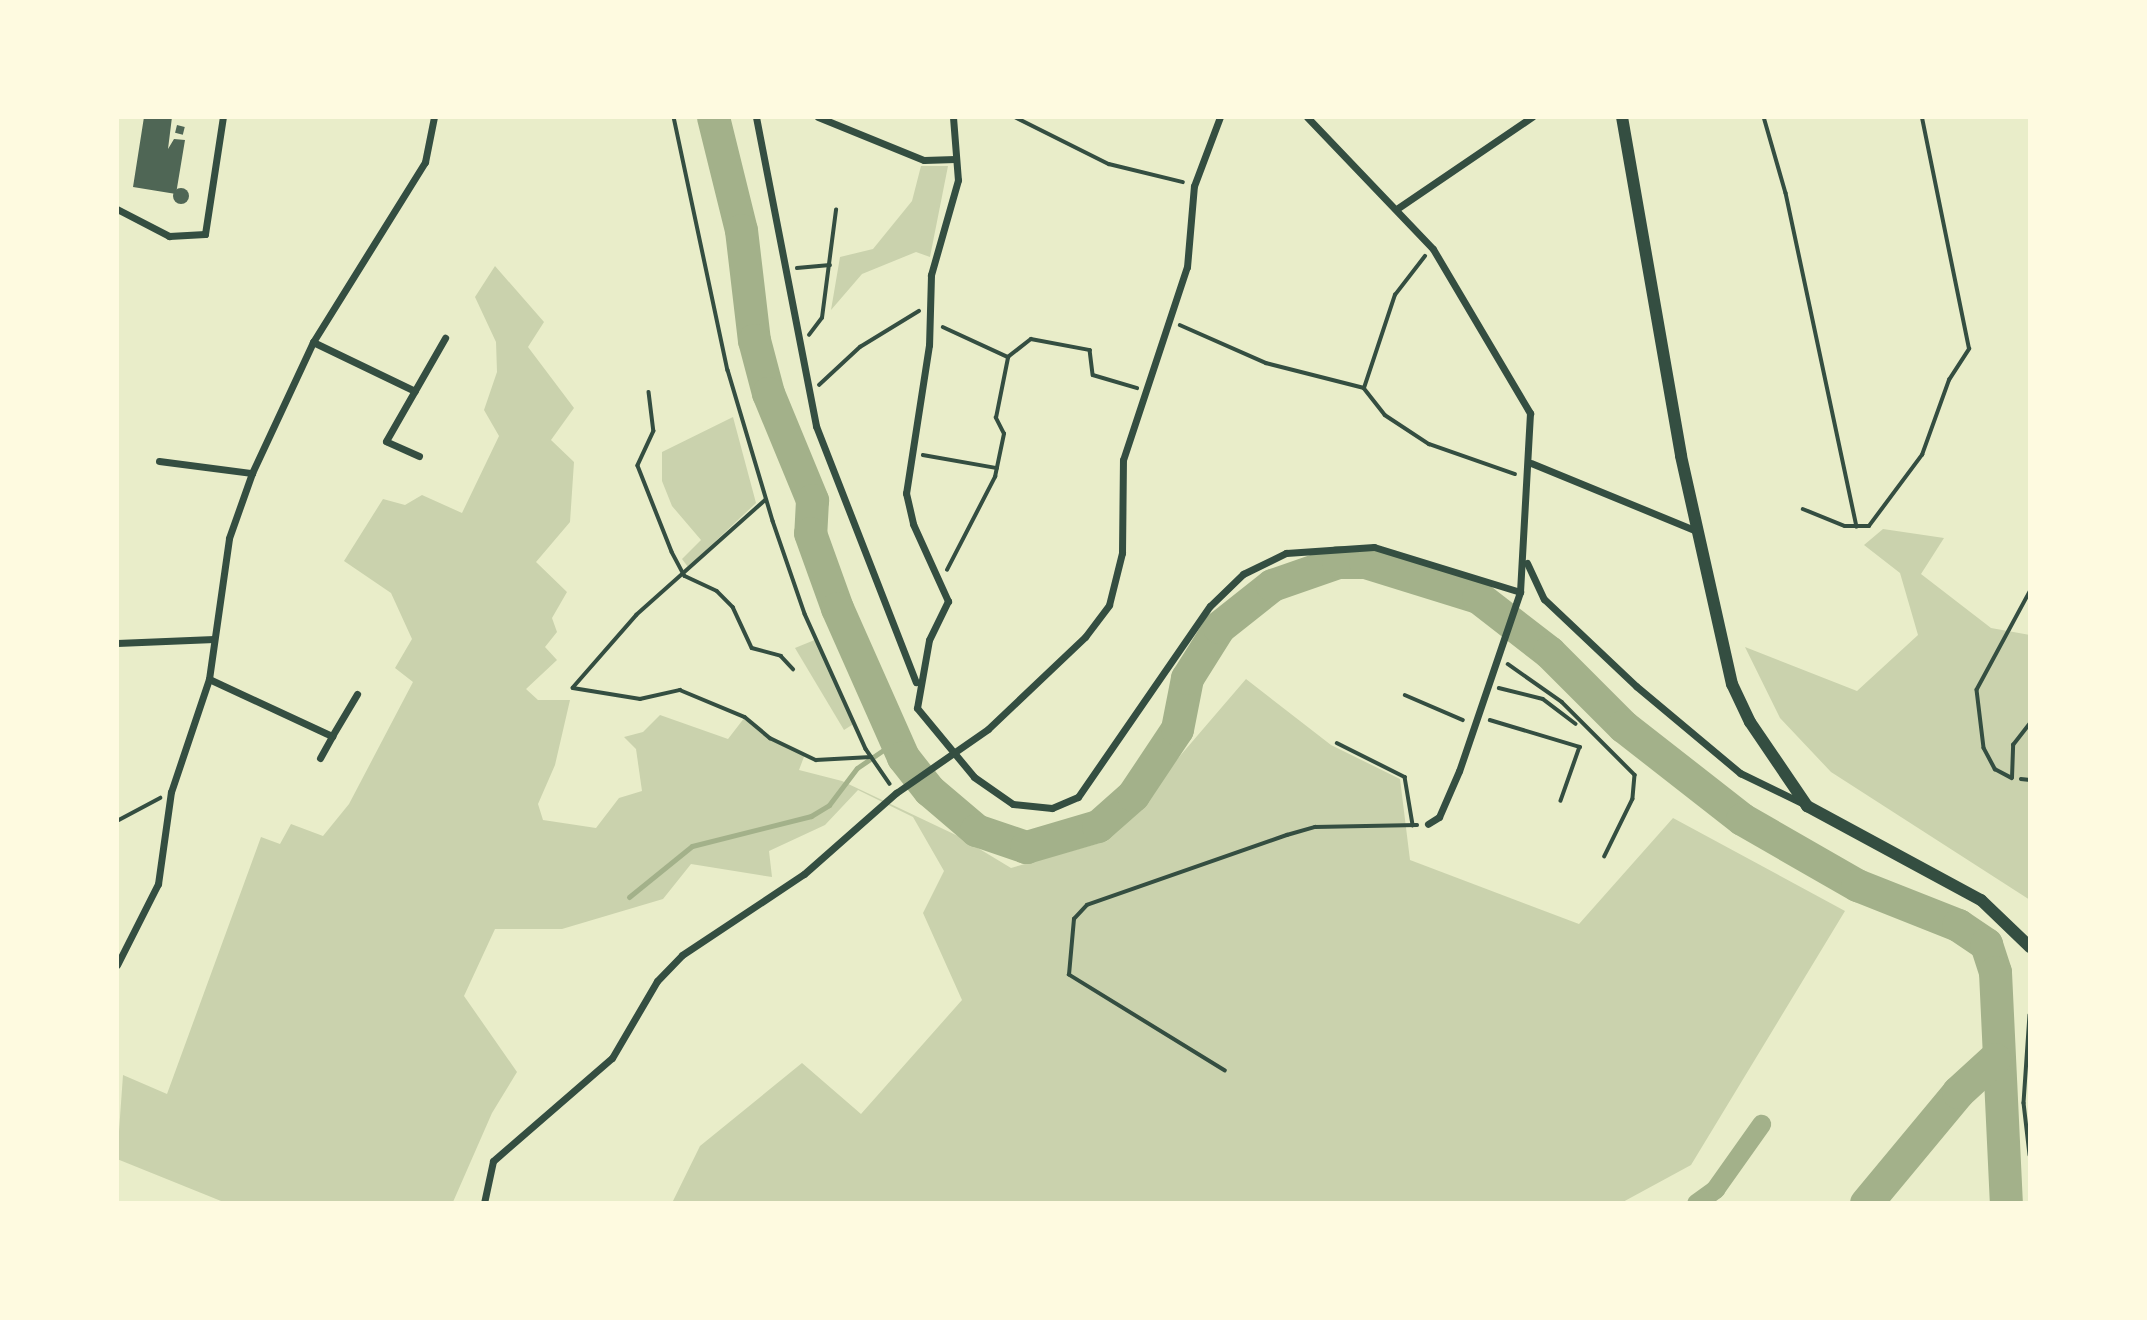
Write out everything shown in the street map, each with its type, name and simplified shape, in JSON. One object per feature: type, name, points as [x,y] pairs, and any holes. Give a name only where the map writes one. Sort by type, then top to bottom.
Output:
[{"type":"main road","points":[[1622,117],[1698,531],[1732,684],[1807,806],[1981,900],[2030,947]]},
{"type":"street","points":[[117,209],[169,236],[205,234],[223,117]]},
{"type":"street","points":[[117,965],[158,884],[171,792],[209,679],[229,538],[252,473],[313,342],[425,162],[434,117]]},
{"type":"street","points":[[756,117],[788,268],[809,398],[916,682],[917,708],[974,778],[1013,804],[1052,808],[1078,797],[1210,606],[1243,574],[1286,553],[1374,547],[1519,595]]},
{"type":"street","points":[[818,117],[924,160],[955,159]]},
{"type":"street","points":[[916,682],[948,601],[941,578],[913,524],[906,493],[930,310],[931,275],[954,209],[953,117]]},
{"type":"street","points":[[484,1203],[493,1161],[612,1058],[657,981],[682,955],[804,874],[897,792],[1009,710],[1109,606],[1122,553],[1123,460],[1171,322],[1189,255],[1194,186],[1220,117]]},
{"type":"street","points":[[1307,117],[1398,208],[1433,248],[1530,413],[1531,463],[1526,562],[1519,595],[1475,725],[1439,817],[1428,824]]},
{"type":"street","points":[[1398,208],[1532,117]]},
{"type":"street","points":[[419,456],[386,441],[445,338]]},
{"type":"street","points":[[313,342],[415,391]]},
{"type":"street","points":[[159,461],[252,473]]},
{"type":"street","points":[[1531,463],[1698,531]]},
{"type":"street","points":[[1526,562],[1544,599],[1636,686],[1740,773],[1807,806]]},
{"type":"street","points":[[117,643],[214,639]]},
{"type":"street","points":[[209,679],[332,736]]},
{"type":"street","points":[[320,758],[357,694]]},
{"type":"lane","points":[[2030,592],[1977,690],[1984,748],[1995,769],[2012,778],[2013,745],[2030,723]]},
{"type":"path","points":[[674,117],[728,370],[766,500],[805,614],[871,757],[897,792]]},
{"type":"path","points":[[1015,117],[1109,164],[1194,186]]},
{"type":"path","points":[[1764,117],[1857,527]]},
{"type":"path","points":[[1803,509],[1857,527],[1869,526],[1922,455],[1949,380],[1969,349],[1922,117]]},
{"type":"path","points":[[801,344],[822,318],[836,210]]},
{"type":"path","points":[[1364,388],[1395,295],[1433,248]]},
{"type":"path","points":[[788,268],[830,265]]},
{"type":"path","points":[[809,398],[860,347],[930,310],[958,338],[1008,357]]},
{"type":"path","points":[[1171,322],[1266,363],[1364,388],[1385,415],[1429,444],[1529,477]]},
{"type":"path","points":[[941,578],[964,547],[997,468],[1004,435],[996,418],[1008,357],[1031,339],[1090,350],[1093,375],[1146,390]]},
{"type":"path","points":[[649,392],[654,431],[638,467],[685,576],[717,591],[733,607],[752,648],[781,656],[793,669]]},
{"type":"path","points":[[911,453],[997,468]]},
{"type":"path","points":[[766,500],[685,576],[637,615],[573,688],[640,699],[680,690],[731,711],[816,760],[871,757]]},
{"type":"path","points":[[1497,657],[1545,687],[1581,727]]},
{"type":"path","points":[[1488,682],[1543,699],[1581,727],[1635,775],[1637,786],[1605,856]]},
{"type":"path","points":[[1405,695],[1475,725]]},
{"type":"path","points":[[1478,716],[1580,747],[1561,801]]},
{"type":"path","points":[[1337,743],[1405,777],[1413,825]]},
{"type":"path","points":[[117,821],[171,792]]},
{"type":"path","points":[[1225,1071],[1069,975],[1066,965],[1074,919],[1087,905],[1315,827],[1428,824]]},
{"type":"path","points":[[2030,1015],[2024,1103],[2030,1155]]},
{"type":"green space","points":[[921,166],[948,166],[930,257],[916,252],[862,274],[831,310],[840,257],[873,249],[912,201]]},
{"type":"green space","points":[[495,266],[544,322],[528,347],[574,408],[551,440],[574,462],[570,522],[536,562],[567,592],[552,618],[557,632],[545,647],[557,660],[526,689],[538,700],[570,700],[555,765],[538,804],[543,820],[596,828],[619,798],[642,791],[636,749],[624,737],[643,732],[660,715],[728,739],[745,717],[770,738],[805,754],[799,770],[842,781],[958,836],[1011,868],[1107,841],[1246,679],[1331,745],[1400,779],[1410,860],[1579,924],[1673,818],[1845,911],[1691,1165],[1621,1203],[672,1203],[700,1146],[802,1063],[861,1114],[962,1000],[923,913],[944,871],[913,817],[858,790],[825,825],[769,851],[772,877],[691,864],[663,899],[562,929],[495,929],[464,996],[517,1072],[492,1113],[453,1202],[226,1203],[117,1159],[123,1075],[167,1094],[261,837],[280,844],[291,824],[323,836],[349,804],[413,682],[395,668],[412,639],[391,593],[344,561],[383,499],[405,505],[422,495],[462,513],[499,436],[484,410],[497,372],[496,342],[475,297]]},
{"type":"green space","points":[[733,417],[756,503],[688,567],[682,559],[701,540],[672,506],[662,481],[662,452]]},
{"type":"green space","points":[[1883,529],[1944,538],[1921,574],[1991,628],[2030,635],[2030,900],[1831,772],[1780,718],[1745,647],[1857,691],[1918,635],[1900,573],[1864,545]]},
{"type":"green space","points":[[817,639],[855,723],[844,730],[795,648]]},
{"type":"building","points":[[144,117],[172,117],[168,149],[174,139],[185,140],[176,194],[133,187]]},
{"type":"building","points":[[177,125],[185,127],[183,135],[175,133]]},
{"type":"building","points":[[181,188],[187,190],[187,202],[181,204],[175,202],[173,196],[175,190]]},
{"type":"waterway","points":[[713,117],[741,230],[754,340],[768,393],[812,500],[810,533],[837,608],[903,757],[929,790],[976,830],[1026,847],[1098,826],[1133,795],[1177,729],[1187,678],[1219,627],[1272,585],[1338,562],[1365,562],[1478,597],[1549,652],[1623,726],[1742,819],[1857,885],[1958,925],[1986,944],[1995,972],[2006,1203]]},
{"type":"waterway","points":[[629,897],[692,846],[811,816],[829,805],[857,768],[895,742]]},
{"type":"waterway","points":[[1866,1203],[1958,1092],[1994,1059]]},
{"type":"waterway","points":[[1696,1203],[1715,1189],[1761,1124]]}]
